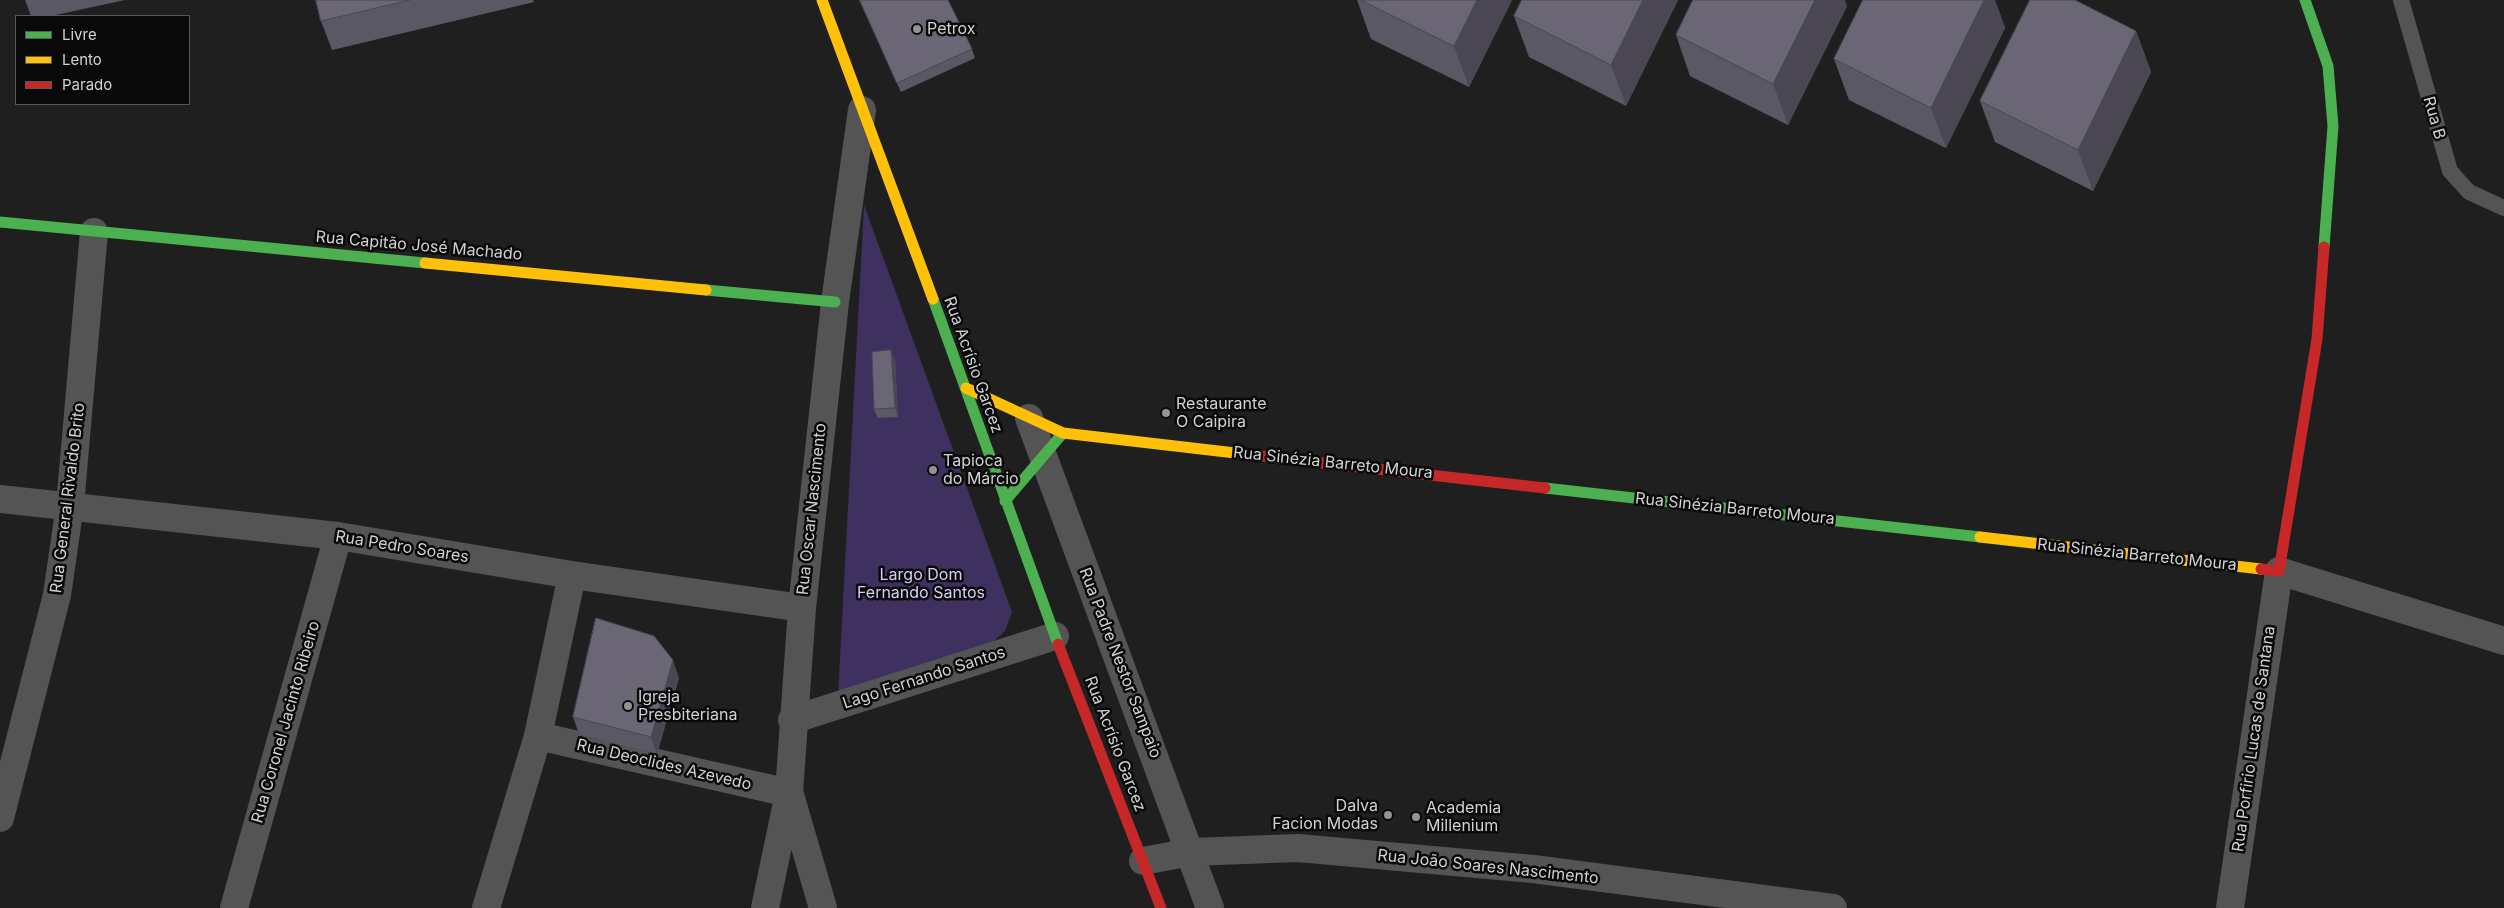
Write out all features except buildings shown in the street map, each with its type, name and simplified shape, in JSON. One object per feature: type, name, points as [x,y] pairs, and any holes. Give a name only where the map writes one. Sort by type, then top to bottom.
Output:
[{"type":"street","name":"Rua Acrísio Garcez","points":[[822,0],[966,388],[1055,636],[1161,908]]},
{"type":"street","points":[[2279,571],[2317,339],[2332,126],[2328,66],[2304,0]]},
{"type":"street","name":"Rua Oscar Nascimento","points":[[764,908],[789,794],[792,720],[802,608],[835,302],[862,110]]},
{"type":"street","name":"Rua Capitão José Machado","points":[[0,222],[835,302]]},
{"type":"street","name":"Rua General Rivaldo Brito","points":[[0,818],[57,595],[70,506],[94,232]]},
{"type":"street","name":"Rua Sinézia Barreto Moura","points":[[966,388],[1063,433],[2279,571],[2504,641]]},
{"type":"street","name":"Rua Padre Nestor Sampaio","points":[[1028,418],[1191,852],[1210,908]]},
{"type":"street","points":[[1005,501],[1042,455],[1063,433]]},
{"type":"street","name":"Rua Pedro Soares","points":[[0,499],[338,536],[572,576],[802,608]]},
{"type":"street","name":"Rua Coronel Jacinto Ribeiro","points":[[234,908],[338,536]]},
{"type":"street","name":"Rua Porfirio Lucas de Santana","points":[[2230,908],[2279,571]]},
{"type":"street","points":[[486,908],[538,736],[572,576]]},
{"type":"street","name":"Lago Fernando Santos","points":[[792,720],[1055,636]]},
{"type":"street","name":"Rua Deoclides Azevedo","points":[[538,736],[789,794]]},
{"type":"street","points":[[789,794],[823,905]]},
{"type":"street","name":"Rua João Soares Nascimento","points":[[1143,861],[1191,852],[1298,848],[1533,869],[1833,908]]},
{"type":"lane","name":"Rua B","points":[[2400,0],[2450,171],[2469,192],[2503,207]]},
{"type":"green space","name":"Largo Dom Fernando Santos","points":[[864,205],[1012,612],[1005,631],[994,641],[838,696]]},
{"type":"traffic: fast","points":[[2305,0],[2328,66],[2333,126],[2324,247]]},
{"type":"traffic: fast","points":[[0,222],[425,263]]},
{"type":"traffic: fast","points":[[706,290],[835,302]]},
{"type":"traffic: fast","points":[[933,299],[1058,644]]},
{"type":"traffic: fast","points":[[1005,501],[1063,433]]},
{"type":"traffic: fast","points":[[1545,488],[1980,537]]},
{"type":"traffic: slow","points":[[822,0],[933,299]]},
{"type":"traffic: slow","points":[[425,263],[706,290]]},
{"type":"traffic: slow","points":[[966,388],[1063,433],[1244,454]]},
{"type":"traffic: slow","points":[[1980,537],[2261,569]]},
{"type":"traffic: jam","points":[[2261,569],[2279,571],[2317,339],[2324,247]]},
{"type":"traffic: jam","points":[[1244,454],[1545,488]]},
{"type":"traffic: jam","points":[[1058,644],[1161,908]]},
{"type":"place","name":"Petrox","points":[[917,29]]},
{"type":"place","name":"Restaurante O Caipira","points":[[1166,413]]},
{"type":"place","name":"Tapioca do Márcio","points":[[933,470]]},
{"type":"place","name":"Igreja Presbiteriana","points":[[628,706]]},
{"type":"place","name":"Dalva Facion Modas","points":[[1388,815]]},
{"type":"place","name":"Academia Millenium","points":[[1416,817]]}]
